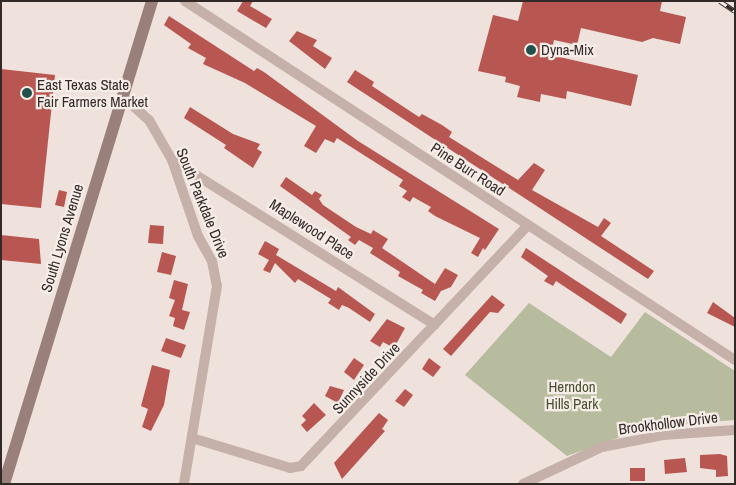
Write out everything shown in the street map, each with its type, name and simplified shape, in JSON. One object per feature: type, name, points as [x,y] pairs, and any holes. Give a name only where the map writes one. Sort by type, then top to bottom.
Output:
[{"type":"street","name":"South Lyons Avenue","points":[[4,484],[152,1]]},
{"type":"street","name":"Pine Burr Road","points":[[185,1],[735,360]]},
{"type":"street","name":"South Parkdale Drive","points":[[122,96],[149,120],[172,160],[198,236],[212,261],[217,286],[184,484]]},
{"type":"street","name":"Maplewood Place","points":[[172,160],[435,325]]},
{"type":"street","name":"Sunnyside Drive","points":[[192,438],[290,468],[301,466],[528,226]]},
{"type":"street","name":"Brookhollow Drive","points":[[523,484],[602,447],[663,435],[735,430]]},
{"type":"green space","name":"Herndon Hills Park","points":[[529,303],[611,357],[645,312],[735,371],[735,420],[672,425],[626,435],[567,456],[465,375]]},
{"type":"building","points":[[243,1],[253,1],[250,6],[272,19],[266,28],[237,11]]},
{"type":"building","name":"Dyna-Mix","points":[[523,1],[662,1],[660,11],[686,17],[680,44],[653,38],[642,42],[581,28],[577,45],[554,40],[551,55],[638,75],[631,106],[567,91],[566,99],[541,94],[540,102],[517,97],[520,86],[505,82],[506,77],[478,71],[493,15],[518,21]]},
{"type":"building","points":[[169,16],[254,71],[257,68],[264,72],[358,141],[499,229],[485,250],[483,248],[478,257],[471,253],[480,238],[435,216],[428,211],[431,207],[413,197],[410,202],[402,197],[407,191],[399,186],[403,180],[337,138],[334,143],[325,139],[316,153],[304,146],[316,126],[245,83],[203,64],[206,58],[188,48],[191,44],[164,25]]},
{"type":"building","points":[[297,31],[317,40],[313,46],[332,58],[325,69],[289,41]]},
{"type":"building","points":[[1,69],[55,75],[41,208],[1,204]]},
{"type":"building","points":[[355,70],[374,82],[372,86],[419,117],[422,114],[442,125],[452,132],[449,137],[518,180],[534,163],[545,170],[532,190],[598,227],[604,218],[611,223],[601,236],[654,271],[648,279],[347,82]]},
{"type":"building","points":[[190,107],[233,134],[260,144],[257,149],[262,152],[253,168],[224,148],[226,145],[184,118]]},
{"type":"building","points":[[286,177],[312,195],[315,191],[322,195],[319,199],[323,205],[356,227],[371,234],[373,230],[388,239],[382,248],[435,284],[445,268],[458,275],[451,287],[441,291],[435,301],[421,293],[423,290],[398,276],[400,272],[370,253],[373,248],[359,240],[355,245],[348,240],[351,237],[280,186]]},
{"type":"building","points":[[59,190],[67,192],[64,207],[55,205]]},
{"type":"building","points":[[150,225],[164,226],[163,244],[148,243]]},
{"type":"building","points":[[1,235],[39,239],[41,264],[1,260]]},
{"type":"building","points":[[265,241],[279,249],[276,255],[336,291],[338,287],[375,314],[370,322],[342,305],[339,310],[328,303],[331,299],[298,279],[295,283],[275,263],[270,273],[263,270],[269,260],[258,254]]},
{"type":"building","points":[[526,248],[627,314],[621,324],[556,281],[553,286],[544,281],[548,276],[521,257]]},
{"type":"building","points":[[162,252],[176,256],[171,275],[157,272]]},
{"type":"building","points":[[174,280],[188,284],[182,310],[190,312],[184,330],[173,326],[175,318],[169,316],[175,300],[169,298]]},
{"type":"building","points":[[492,295],[505,305],[498,313],[490,312],[451,356],[443,349]]},
{"type":"building","points":[[713,302],[735,318],[735,327],[707,313]]},
{"type":"building","points":[[387,319],[405,328],[394,348],[383,342],[380,347],[370,341]]},
{"type":"building","points":[[166,338],[186,345],[181,358],[161,351]]},
{"type":"building","points":[[354,358],[364,365],[354,380],[344,372]]},
{"type":"building","points":[[429,358],[441,367],[433,377],[422,369]]},
{"type":"building","points":[[152,365],[170,370],[164,405],[151,431],[142,427],[148,409],[141,406]]},
{"type":"building","points":[[330,386],[344,390],[338,403],[325,396]]},
{"type":"building","points":[[405,389],[413,395],[404,407],[395,401]]},
{"type":"building","points":[[314,403],[326,415],[307,432],[301,425],[306,420],[302,416]]},
{"type":"building","points":[[379,413],[388,420],[382,429],[385,431],[342,479],[334,463]]},
{"type":"building","points":[[720,454],[727,456],[728,476],[716,477],[716,470],[700,468],[700,455]]},
{"type":"building","points":[[685,458],[687,472],[665,474],[664,460]]},
{"type":"building","points":[[630,468],[645,468],[645,481],[630,481]]},
{"type":"railway","points":[[720,1],[735,11]]},
{"type":"place","name":"Dyna-Mix","points":[[531,50]]},
{"type":"place","name":"East Texas State Fair Farmers Market","points":[[27,93]]}]
